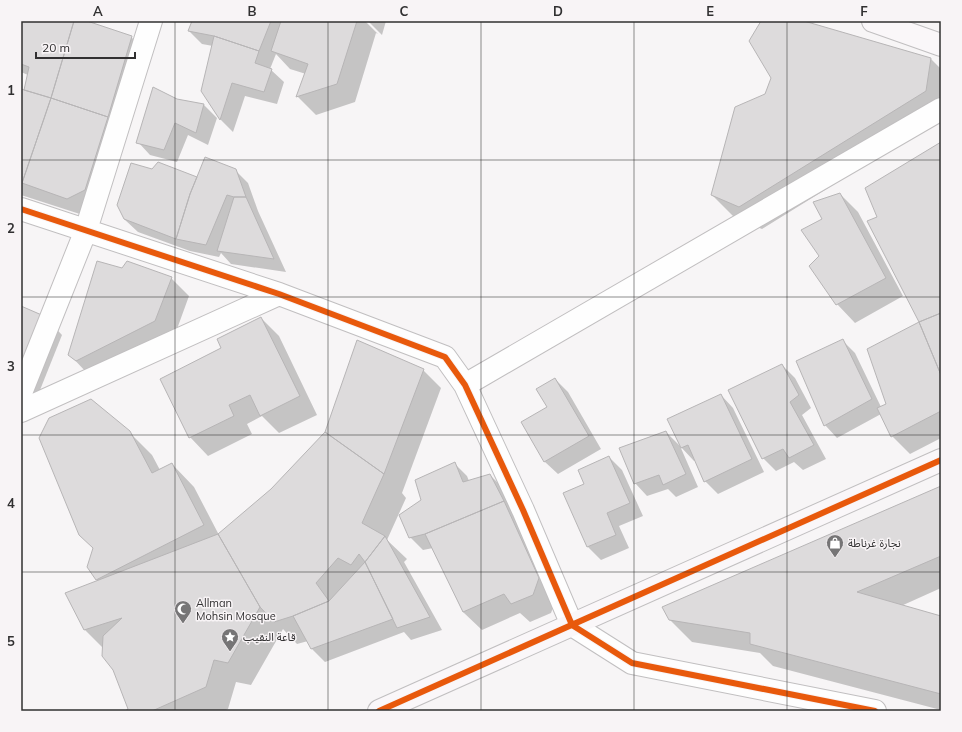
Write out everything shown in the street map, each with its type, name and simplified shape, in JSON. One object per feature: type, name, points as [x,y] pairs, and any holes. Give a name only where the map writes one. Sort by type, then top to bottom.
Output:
[{"type":"street","points":[[873,21],[941,45]]},
{"type":"street","points":[[21,393],[86,230],[147,22]]},
{"type":"street","points":[[465,385],[941,110]]},
{"type":"street","points":[[21,208],[279,294],[445,357],[465,385],[523,510],[572,625],[632,663],[875,711]]},
{"type":"street","points":[[21,411],[279,294]]},
{"type":"street","points":[[379,711],[941,460]]},
{"type":"building","points":[[21,21],[74,21],[51,98],[24,90],[29,67],[21,64]]},
{"type":"building","points":[[74,21],[87,21],[132,36],[108,117],[51,98]]},
{"type":"building","points":[[192,21],[271,21],[259,51],[214,36],[188,31]]},
{"type":"building","points":[[281,21],[357,21],[337,84],[296,97],[308,64],[271,51]]},
{"type":"building","points":[[761,21],[804,21],[931,58],[926,91],[739,207],[711,195],[735,107],[765,94],[771,78],[749,41]]},
{"type":"building","points":[[214,36],[259,51],[255,63],[272,69],[264,92],[232,83],[220,120],[201,91]]},
{"type":"building","points":[[153,87],[177,99],[204,104],[196,133],[175,123],[164,150],[136,143]]},
{"type":"building","points":[[21,89],[51,98],[22,183],[21,183]]},
{"type":"building","points":[[51,98],[108,117],[85,190],[67,199],[22,183]]},
{"type":"building","points":[[941,142],[941,313],[919,322],[867,221],[877,217],[865,188]]},
{"type":"building","points":[[205,157],[236,169],[246,197],[234,197],[227,195],[206,245],[176,239],[190,194]]},
{"type":"building","points":[[158,162],[197,177],[176,239],[124,219],[117,205],[131,163],[152,169]]},
{"type":"building","points":[[840,193],[886,278],[836,305],[809,266],[819,256],[801,230],[822,219],[813,202]]},
{"type":"building","points":[[234,197],[246,197],[274,259],[217,251]]},
{"type":"building","points":[[97,261],[122,268],[127,261],[172,277],[155,321],[76,361],[68,355]]},
{"type":"building","points":[[21,306],[44,316],[21,374]]},
{"type":"building","points":[[941,313],[941,375],[919,322]]},
{"type":"building","points":[[261,317],[300,396],[260,416],[250,395],[229,405],[234,416],[189,438],[160,379],[221,348],[217,339]]},
{"type":"building","points":[[919,322],[941,375],[941,411],[891,437],[877,408],[886,404],[867,349]]},
{"type":"building","points":[[843,339],[872,399],[824,426],[796,361]]},
{"type":"building","points":[[357,340],[424,369],[384,474],[325,432]]},
{"type":"building","points":[[782,364],[799,395],[790,402],[814,445],[789,458],[783,449],[762,459],[728,390]]},
{"type":"building","points":[[555,378],[589,436],[544,462],[521,422],[547,407],[536,389]]},
{"type":"building","points":[[721,394],[752,459],[704,482],[688,445],[681,448],[667,419]]},
{"type":"building","points":[[91,399],[130,431],[152,473],[172,463],[204,525],[96,580],[87,567],[93,548],[79,535],[39,438],[49,418]]},
{"type":"building","points":[[666,431],[686,474],[663,485],[659,475],[634,484],[619,448]]},
{"type":"building","points":[[325,432],[384,474],[362,523],[385,536],[365,562],[359,554],[351,565],[338,558],[316,583],[329,601],[274,622],[260,607],[218,534],[271,489]]},
{"type":"building","points":[[609,456],[630,503],[607,513],[616,535],[587,547],[563,493],[584,484],[578,470]]},
{"type":"building","points":[[455,462],[463,482],[490,474],[504,501],[425,534],[409,538],[399,515],[421,500],[415,480]]},
{"type":"building","points":[[941,486],[941,556],[857,592],[941,616],[941,694],[750,644],[750,633],[669,620],[662,607]]},
{"type":"building","points":[[504,501],[539,578],[533,595],[511,604],[504,594],[463,612],[425,534]]},
{"type":"building","name":"Allman Mohsin Mosque","points":[[218,534],[260,607],[228,663],[214,660],[206,687],[152,711],[125,711],[128,709],[113,670],[102,656],[103,636],[122,618],[84,630],[65,593]]},
{"type":"building","points":[[385,536],[430,617],[397,628],[365,562]]},
{"type":"building","points":[[365,562],[393,619],[311,649],[293,616],[329,601]]},
{"type":"cycle path","points":[[21,209],[279,294],[445,357],[465,385],[523,510],[572,625],[632,663],[875,711]]},
{"type":"cycle path","points":[[379,711],[941,460]]},
{"type":"place","name":"نجارة غرناطة","points":[[835,558]]},
{"type":"place","name":"Allman Mohsin Mosque","points":[[183,624]]},
{"type":"place","name":"قاعة النقيب","points":[[230,652]]}]
